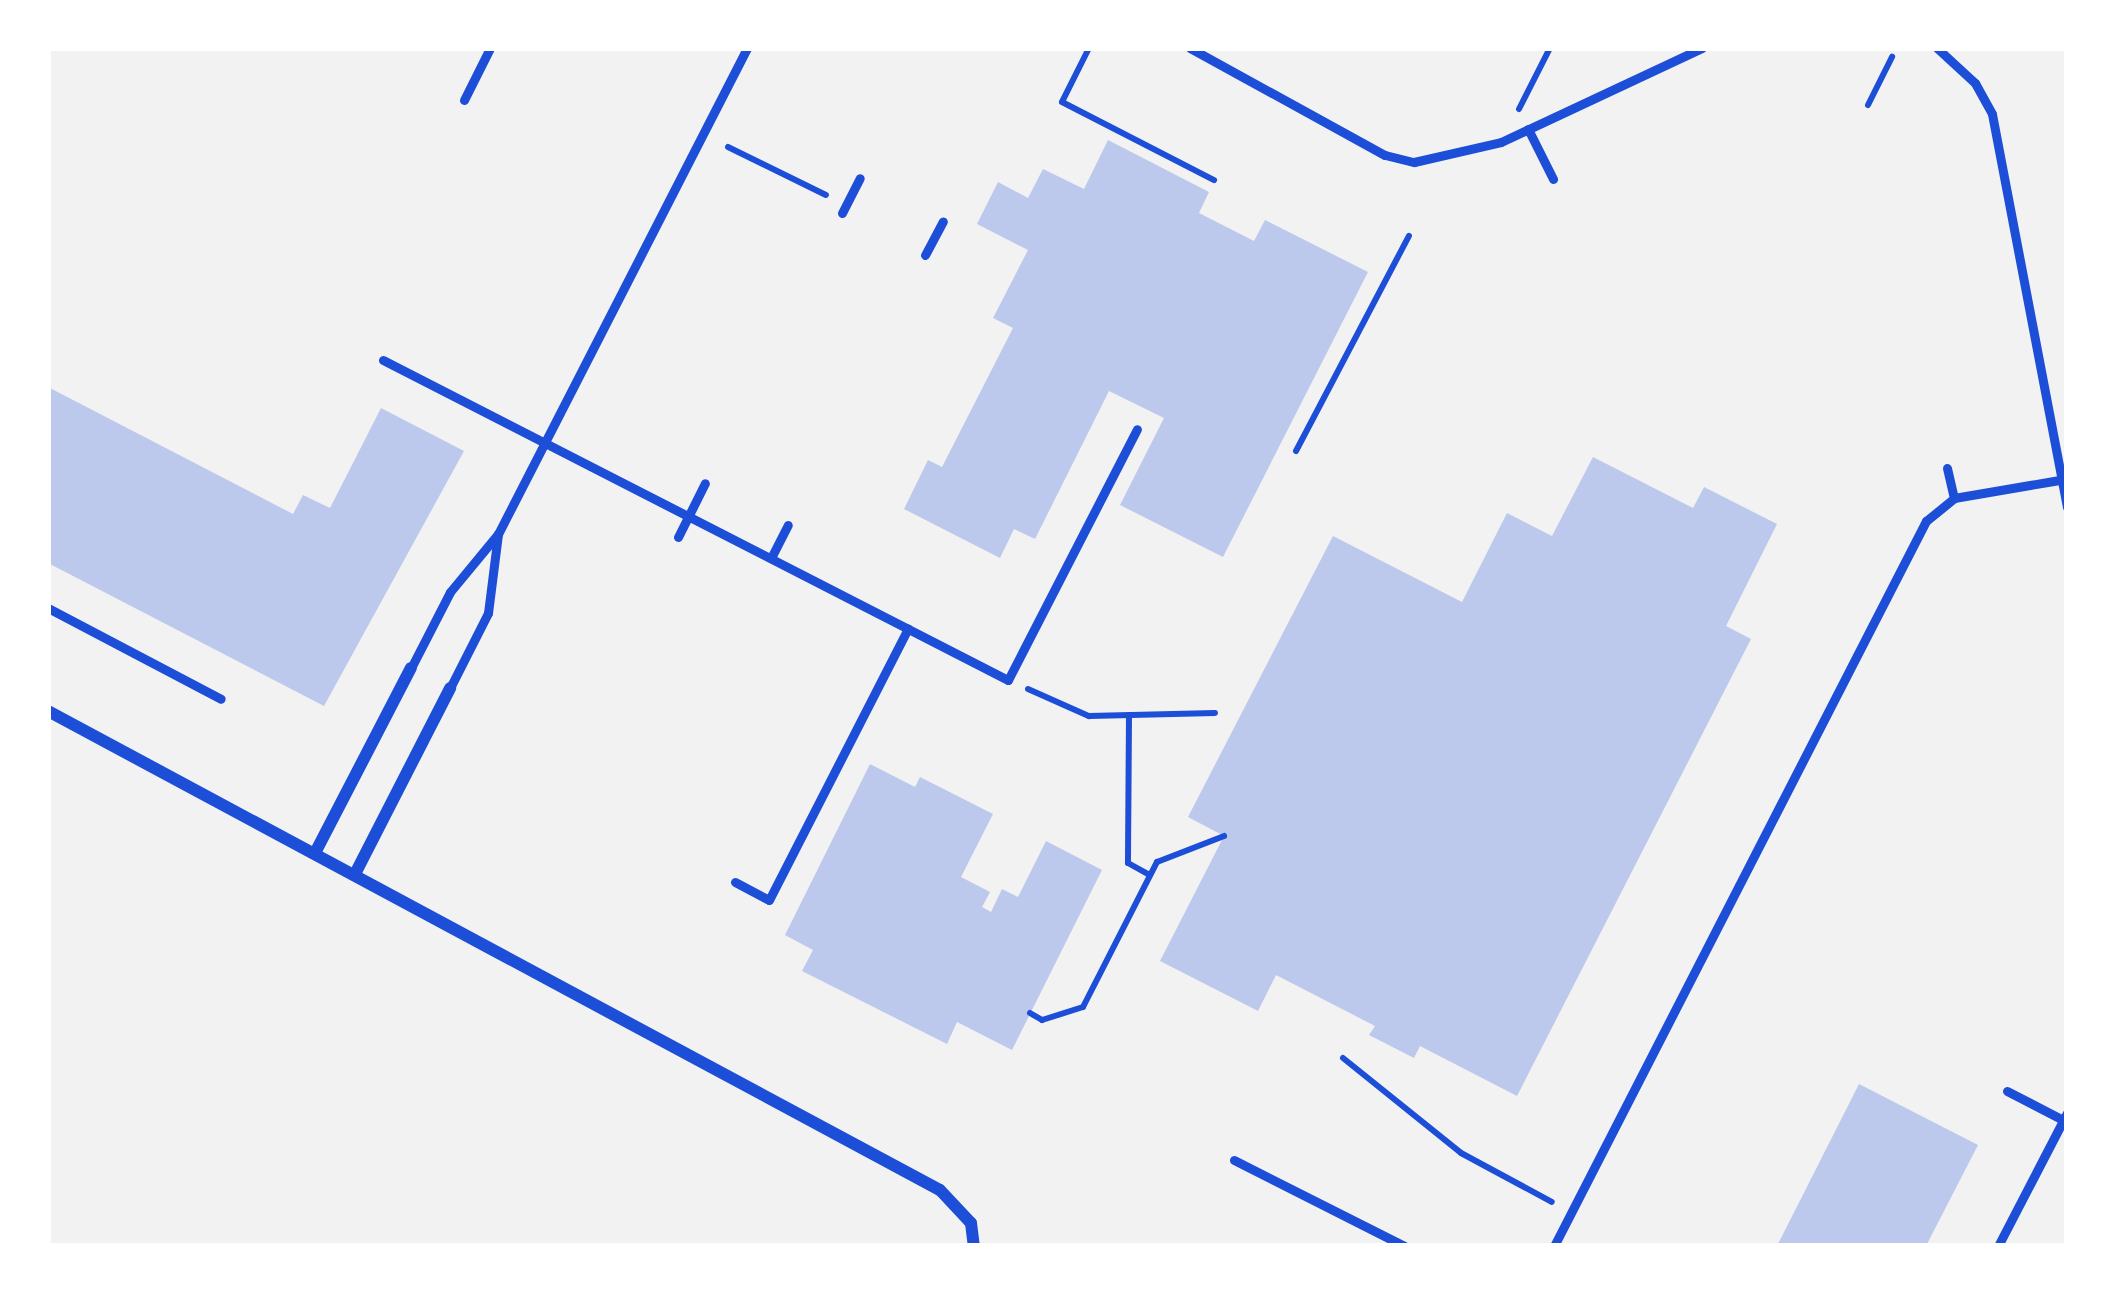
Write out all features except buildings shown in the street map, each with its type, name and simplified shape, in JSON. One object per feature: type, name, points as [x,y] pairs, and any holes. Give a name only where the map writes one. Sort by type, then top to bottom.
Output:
[{"type":"street","points":[[315,853],[411,668]]},
{"type":"street","points":[[355,874],[450,688]]},
{"type":"street","points":[[48,711],[940,1190],[971,1223],[974,1246]]},
{"type":"lane","points":[[464,100],[490,48]]},
{"type":"lane","points":[[411,668],[450,592],[498,534],[747,48]]},
{"type":"lane","points":[[1190,48],[1384,155],[1430,160],[1501,142],[1702,48]]},
{"type":"lane","points":[[1937,48],[1976,83],[1992,114],[2067,507]]},
{"type":"lane","points":[[1528,129],[1553,179]]},
{"type":"lane","points":[[842,213],[860,178]]},
{"type":"lane","points":[[925,255],[943,220]]},
{"type":"lane","points":[[383,360],[1008,680],[1136,428]]},
{"type":"lane","points":[[1947,468],[1954,498]]},
{"type":"lane","points":[[1554,1246],[1926,521],[1954,498],[2059,480]]},
{"type":"lane","points":[[677,537],[705,483]]},
{"type":"lane","points":[[771,558],[788,525]]},
{"type":"lane","points":[[450,688],[488,613],[498,534]]},
{"type":"lane","points":[[48,608],[221,699]]},
{"type":"lane","points":[[735,882],[769,900],[908,628]]},
{"type":"lane","points":[[1998,1246],[2066,1119],[2007,1091]]},
{"type":"lane","points":[[1234,1160],[1404,1246]]},
{"type":"path","points":[[1089,48],[1062,102],[1214,180]]},
{"type":"path","points":[[1501,142],[1550,48]]},
{"type":"path","points":[[1868,105],[1892,57]]},
{"type":"path","points":[[728,147],[826,195]]},
{"type":"path","points":[[1296,451],[1409,236]]},
{"type":"path","points":[[1008,680],[1089,716],[1215,713]]},
{"type":"path","points":[[1129,716],[1127,862],[1149,874]]},
{"type":"path","points":[[1030,1012],[1042,1020],[1083,1007],[1156,862],[1224,836]]},
{"type":"path","points":[[1343,1058],[1460,1153],[1552,1202]]}]
